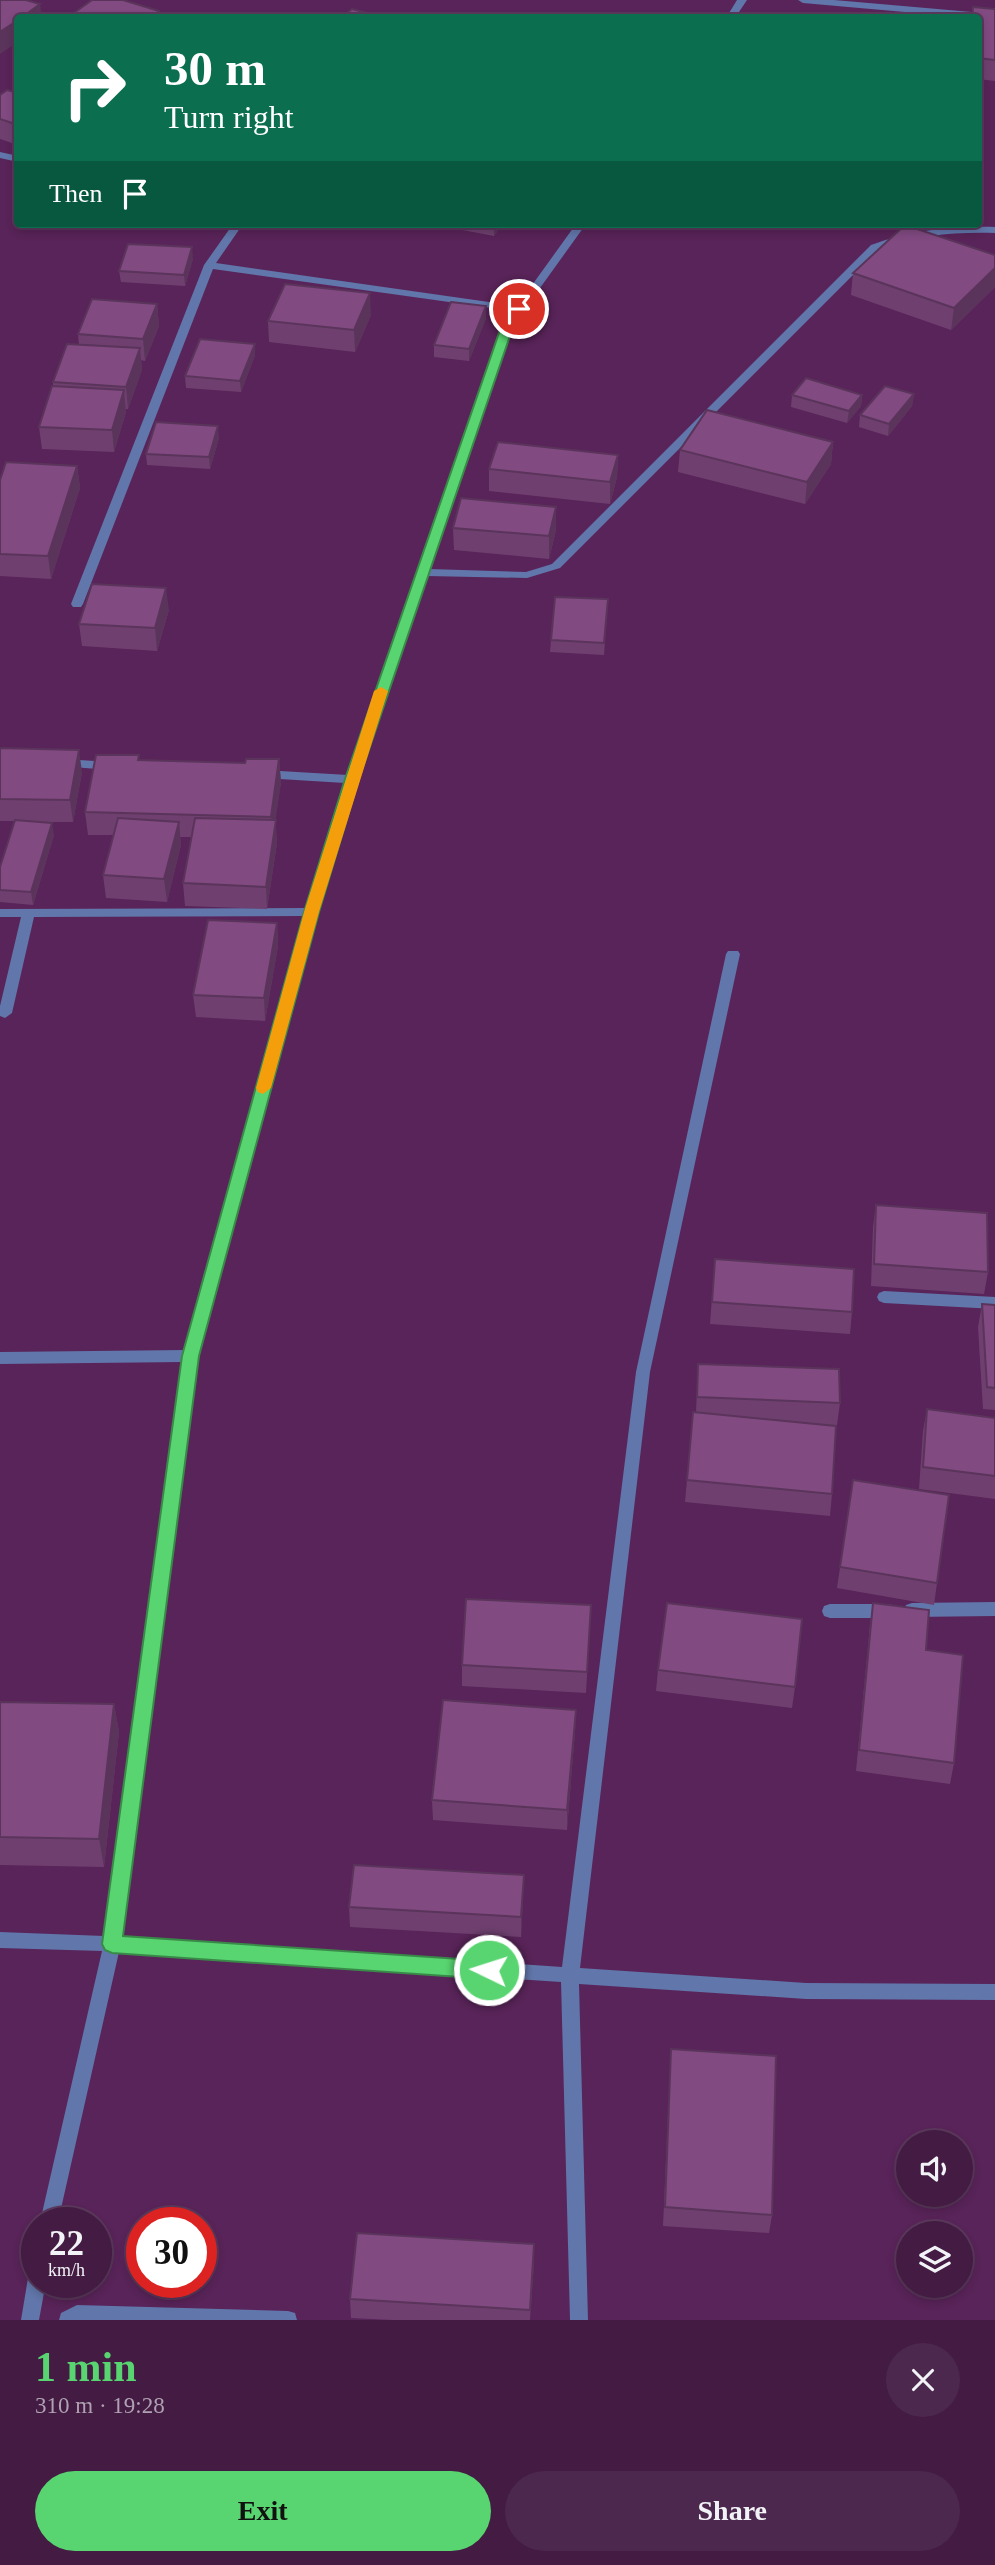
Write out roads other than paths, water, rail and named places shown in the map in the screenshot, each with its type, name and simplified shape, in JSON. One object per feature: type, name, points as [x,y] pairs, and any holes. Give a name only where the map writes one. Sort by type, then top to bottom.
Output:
[{"type":"street","points":[[803,0],[961,14]]},
{"type":"street","points":[[77,604],[209,265],[234,228]]},
{"type":"street","points":[[52,2207],[112,1944],[191,1356],[311,912],[352,779],[422,572],[507,327],[578,228]]},
{"type":"street","points":[[422,572],[527,575],[556,566],[568,558],[874,247],[910,233],[949,228],[995,230]]},
{"type":"street","points":[[209,265],[519,309]]},
{"type":"street","points":[[56,763],[123,766]]},
{"type":"street","points":[[244,773],[352,779]]},
{"type":"street","points":[[0,913],[311,912]]},
{"type":"street","points":[[5,1013],[28,913]]},
{"type":"street","points":[[579,2320],[570,1975],[643,1372],[733,954]]},
{"type":"street","points":[[884,1297],[995,1303]]},
{"type":"street","points":[[0,1358],[191,1356]]},
{"type":"street","points":[[830,1611],[995,1609]]},
{"type":"street","points":[[0,1940],[112,1944],[806,1991],[995,1992]]},
{"type":"street","points":[[30,2320],[34,2298]]},
{"type":"street","points":[[68,2320],[77,2315],[288,2320]]}]
